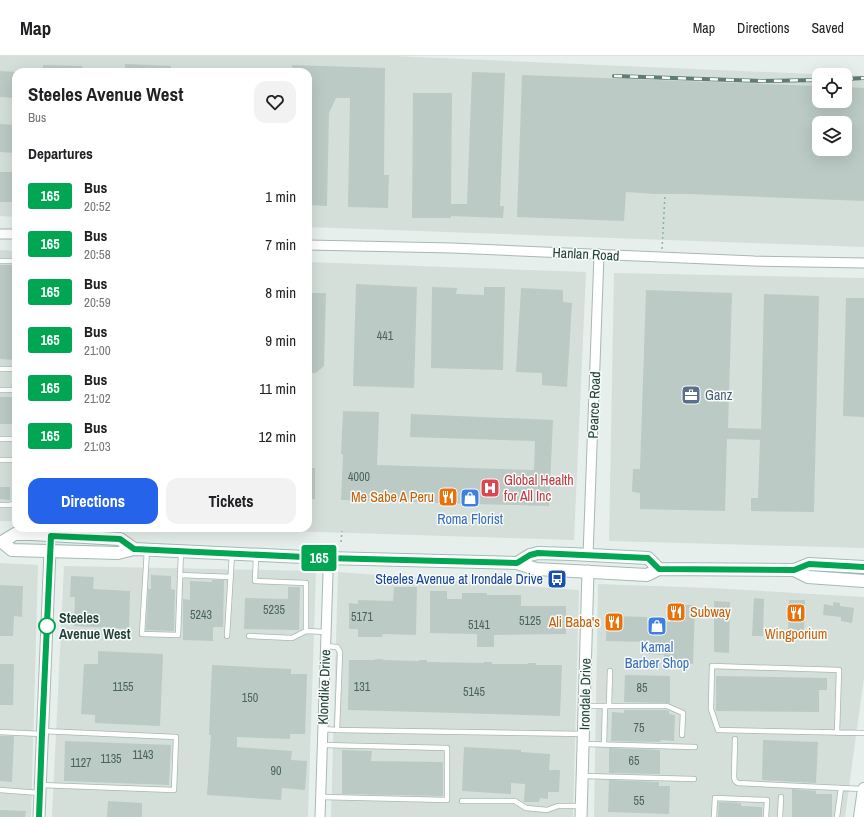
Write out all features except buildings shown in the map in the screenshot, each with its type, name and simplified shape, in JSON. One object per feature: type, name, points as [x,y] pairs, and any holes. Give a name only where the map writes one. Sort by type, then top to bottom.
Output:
[{"type":"main road","points":[[39,532],[15,534],[1,542],[12,550],[118,552],[134,549],[326,558],[517,563],[536,569],[647,575],[659,569],[794,570],[809,564],[864,567]]},
{"type":"main road","points":[[50,550],[51,532]]},
{"type":"main road","points":[[60,532],[120,539],[134,549]]},
{"type":"main road","points":[[517,563],[530,555],[538,553],[648,558],[659,569]]},
{"type":"main road","points":[[588,556],[588,571]]},
{"type":"main road","points":[[794,570],[808,577],[864,581]]},
{"type":"main road","points":[[862,816],[864,789]]},
{"type":"street","points":[[0,234],[12,234]]},
{"type":"street","name":"Hanlan Road","points":[[312,245],[452,248],[754,261],[864,263]]},
{"type":"street","name":"Pearce Road","points":[[588,556],[599,254]]},
{"type":"street","points":[[39,817],[50,550]]},
{"type":"street","name":"Klondike Drive","points":[[320,817],[328,574],[326,558]]},
{"type":"street","name":"Irondale Drive","points":[[582,812],[588,571]]},
{"type":"lane","points":[[0,261],[12,261]]},
{"type":"lane","points":[[0,369],[12,369]]},
{"type":"lane","points":[[0,390],[12,390]]},
{"type":"lane","points":[[0,439],[12,439]]},
{"type":"lane","points":[[0,460],[12,460]]},
{"type":"lane","points":[[0,505],[12,504]]},
{"type":"lane","points":[[147,550],[142,634],[178,635],[181,551]]},
{"type":"lane","points":[[227,636],[232,554]]},
{"type":"lane","points":[[256,555],[255,581],[306,583],[306,631]]},
{"type":"lane","points":[[180,575],[231,577]]},
{"type":"lane","points":[[249,636],[292,638],[306,631],[326,632]]},
{"type":"lane","points":[[326,646],[337,647],[340,650],[337,730]]},
{"type":"lane","points":[[837,733],[839,670],[712,666],[711,709],[718,730],[837,733],[864,733]]},
{"type":"lane","points":[[604,745],[610,671]]},
{"type":"lane","points":[[584,706],[667,706],[683,713],[682,735]]},
{"type":"lane","points":[[323,729],[584,739],[604,745],[695,747]]},
{"type":"lane","points":[[0,732],[176,737],[174,790],[0,790]]},
{"type":"lane","points":[[735,739],[734,777],[738,783],[864,789]]},
{"type":"lane","points":[[320,797],[447,800],[448,748],[322,745]]},
{"type":"lane","points":[[582,776],[694,779]]},
{"type":"lane","points":[[837,817],[841,788]]},
{"type":"lane","points":[[780,817],[781,797]]},
{"type":"lane","points":[[714,817],[715,798],[767,800],[766,817]]},
{"type":"lane","points":[[462,801],[515,801],[526,808],[547,810],[558,806],[582,812]]},
{"type":"path","points":[[662,257],[665,195]]},
{"type":"path","points":[[341,542],[342,531]]},
{"type":"shaded area","points":[[0,56],[394,56],[812,74],[812,108],[852,108],[852,75],[864,76],[864,247],[312,227],[312,68],[12,68],[12,217],[0,216]]},
{"type":"shaded area","points":[[0,250],[12,251],[12,521],[0,521]]},
{"type":"shaded area","points":[[312,262],[586,272],[574,540],[312,532]]},
{"type":"shaded area","points":[[614,273],[864,278],[864,548],[609,541]]},
{"type":"shaded area","points":[[0,563],[38,565],[31,817],[0,817]]},
{"type":"shaded area","points":[[64,566],[316,571],[308,817],[52,817]]},
{"type":"shaded area","points":[[338,572],[579,590],[573,817],[331,817]]},
{"type":"shaded area","points":[[598,584],[711,588],[864,597],[864,677],[845,817],[594,817]]},
{"type":"railway","points":[[614,76],[762,81],[812,80]]},
{"type":"railway","points":[[852,79],[864,78]]},
{"type":"bus line","name":"165","points":[[39,817],[51,536],[120,539],[134,549],[326,558],[517,563],[530,555],[538,553],[648,558],[659,569],[794,570],[809,564],[864,567]]},
{"type":"place","name":"Ganz","points":[[691,395]]},
{"type":"place","name":"Global Health for All Inc","points":[[490,488]]},
{"type":"place","name":"Me Sabe A Peru","points":[[448,497]]},
{"type":"place","name":"Roma Florist","points":[[470,498]]},
{"type":"place","name":"Steeles Avenue at Irondale Drive","points":[[557,579]]},
{"type":"place","name":"Subway","points":[[676,612]]},
{"type":"place","name":"Wingporium","points":[[796,613]]},
{"type":"place","name":"Ali Baba's","points":[[614,622]]},
{"type":"place","name":"Steeles Avenue West","points":[[47,626]]},
{"type":"place","name":"Kamal Barber Shop","points":[[657,626]]}]
